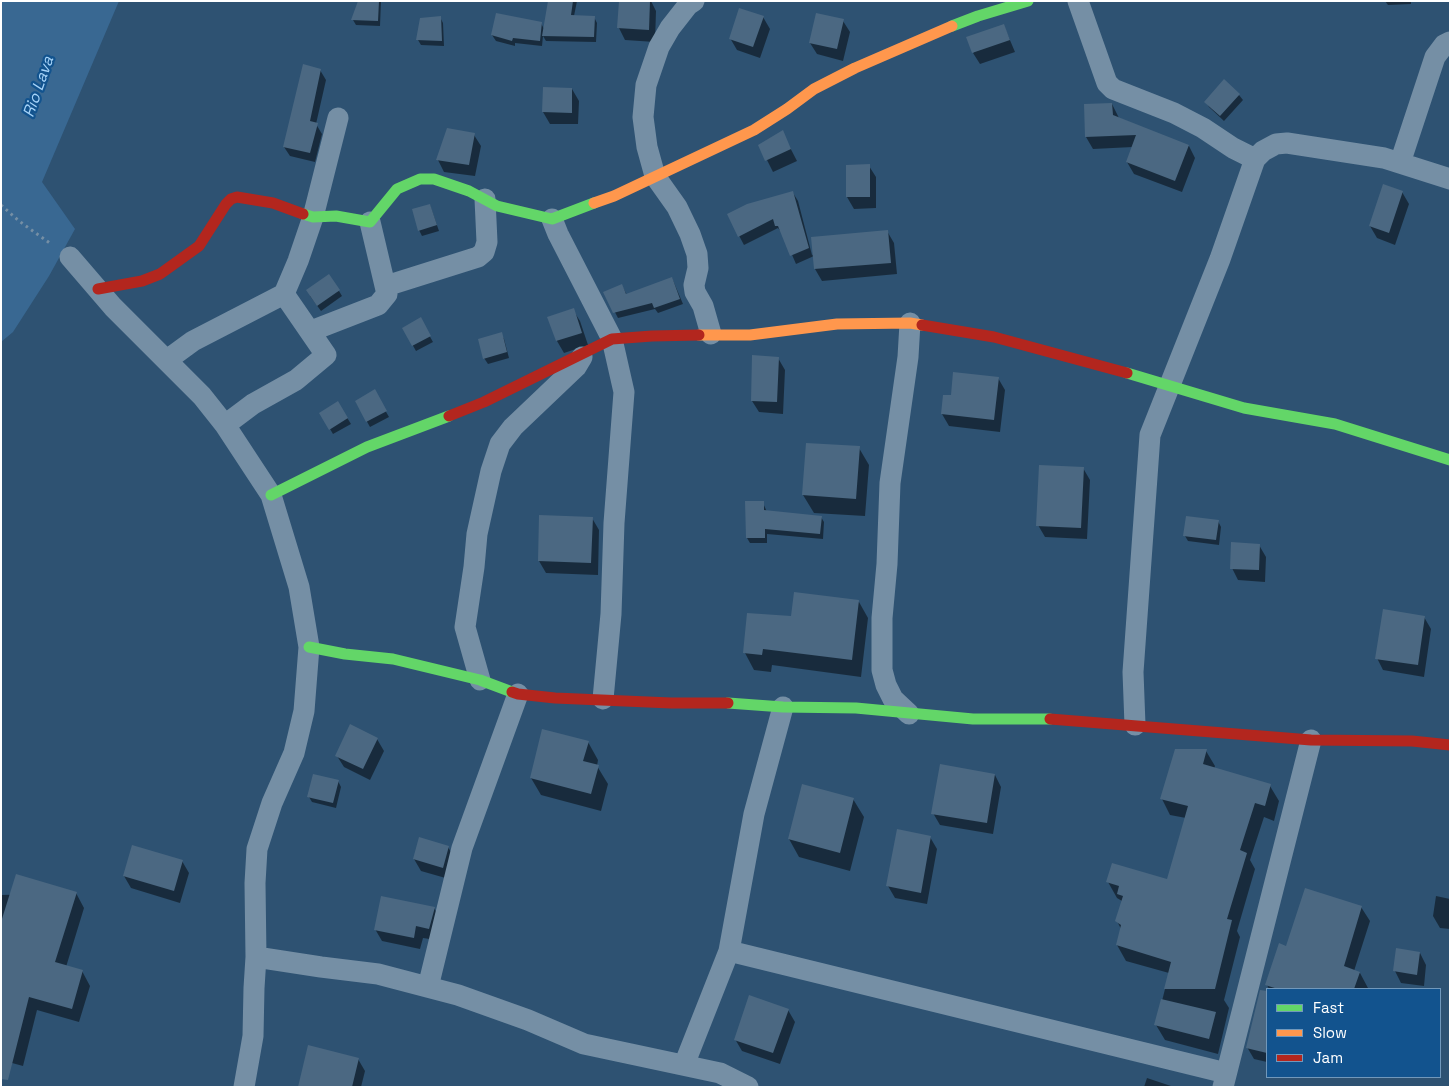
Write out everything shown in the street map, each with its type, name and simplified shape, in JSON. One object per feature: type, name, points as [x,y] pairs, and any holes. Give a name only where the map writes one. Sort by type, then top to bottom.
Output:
[{"type":"street","points":[[694,1],[688,5],[670,28],[659,48],[646,85],[643,117],[647,147],[655,176],[676,207],[698,254],[698,268],[694,284],[695,292],[703,306],[711,334]]},
{"type":"street","points":[[370,222],[398,190],[408,183],[420,179],[434,179],[469,191],[497,206],[552,219],[614,196],[754,130],[814,89],[856,68],[978,16],[1028,1]]},
{"type":"street","points":[[1078,1],[1107,83],[1113,89],[1174,113],[1204,128],[1233,148],[1255,159]]},
{"type":"street","points":[[1400,163],[1434,57],[1444,45],[1450,42]]},
{"type":"street","points":[[167,360],[193,340],[284,294],[313,217],[338,118]]},
{"type":"street","points":[[1135,725],[1133,672],[1150,436],[1220,259],[1255,159],[1276,144],[1287,143],[1384,158],[1450,179]]},
{"type":"street","points":[[98,289],[142,281],[160,274],[198,246],[226,204],[237,196],[273,204],[313,217],[336,216],[370,222]]},
{"type":"street","points":[[386,286],[478,256],[484,252],[487,242],[485,199]]},
{"type":"street","points":[[552,219],[612,340],[624,392],[614,523],[611,614],[603,699]]},
{"type":"street","points":[[311,331],[378,305],[387,294],[370,222]]},
{"type":"street","points":[[70,257],[113,307],[202,396],[226,425],[271,495],[299,587],[309,647],[304,711],[294,752],[272,803],[256,849],[256,956],[253,1036],[244,1087]]},
{"type":"street","points":[[226,425],[253,404],[296,380],[326,355],[284,294]]},
{"type":"street","points":[[909,714],[893,699],[886,685],[882,670],[882,618],[887,564],[890,483],[908,357],[910,323]]},
{"type":"street","points":[[271,495],[367,446],[484,402],[612,340],[652,336],[750,335],[837,324],[910,323],[994,337],[1244,408],[1335,424],[1450,460]]},
{"type":"street","points":[[480,680],[465,627],[477,534],[494,462],[500,444],[513,427],[576,367],[584,353]]},
{"type":"street","points":[[309,647],[345,654],[392,659],[480,680],[518,694],[556,698],[671,704],[726,703],[783,707],[856,708],[973,719],[1047,719],[1311,740],[1412,741],[1450,746]]},
{"type":"street","points":[[428,987],[462,848],[518,694]]},
{"type":"street","points":[[684,1065],[729,951],[754,814],[783,707]]},
{"type":"street","points":[[729,951],[1224,1080],[1311,740]]},
{"type":"street","points":[[256,956],[320,967],[378,974],[428,987],[458,995],[528,1020],[584,1044],[720,1073],[748,1087]]},
{"type":"path","points":[[1,205],[19,221],[70,257]]},
{"type":"water","name":"Rio Lava","points":[[1,1],[119,1],[42,182],[75,229],[49,276],[13,332],[1,342]]},
{"type":"building","points":[[358,1],[379,1],[378,21],[351,20]]},
{"type":"building","points":[[548,1],[573,1],[571,15],[595,16],[594,37],[542,36]]},
{"type":"building","points":[[619,1],[650,1],[649,30],[617,28]]},
{"type":"building","points":[[739,8],[764,16],[753,47],[729,39]]},
{"type":"building","points":[[496,13],[542,22],[540,41],[513,38],[512,41],[491,35]]},
{"type":"building","points":[[816,13],[844,19],[837,49],[809,43]]},
{"type":"building","points":[[441,16],[442,41],[416,40],[420,18]]},
{"type":"building","points":[[1004,24],[1010,40],[972,53],[966,37]]},
{"type":"building","points":[[303,64],[321,69],[310,121],[318,123],[310,153],[283,147]]},
{"type":"building","points":[[1224,79],[1240,94],[1220,116],[1204,102]]},
{"type":"building","points":[[543,87],[572,88],[572,113],[542,112]]},
{"type":"building","points":[[1112,103],[1113,115],[1189,145],[1175,181],[1126,162],[1136,135],[1085,137],[1084,104]]},
{"type":"building","points":[[447,128],[475,133],[469,165],[436,160]]},
{"type":"building","points":[[783,130],[791,149],[765,161],[758,145]]},
{"type":"building","points":[[870,164],[870,197],[846,197],[846,165]]},
{"type":"building","points":[[1383,184],[1403,191],[1389,233],[1369,226]]},
{"type":"building","points":[[793,191],[809,248],[790,256],[778,226],[775,226],[773,219],[738,237],[727,214],[747,204]]},
{"type":"building","points":[[430,204],[437,225],[418,231],[412,209]]},
{"type":"building","points":[[888,230],[891,263],[814,269],[811,237]]},
{"type":"building","points":[[329,274],[340,290],[317,306],[306,290]]},
{"type":"building","points":[[672,277],[680,299],[654,308],[652,303],[613,313],[603,292],[622,284],[626,294]]},
{"type":"building","points":[[574,308],[582,333],[556,341],[547,317]]},
{"type":"building","points":[[421,317],[431,336],[412,346],[402,328]]},
{"type":"building","points":[[502,332],[507,352],[483,359],[478,339]]},
{"type":"building","points":[[752,355],[779,357],[777,402],[751,401]]},
{"type":"building","points":[[953,372],[999,377],[994,420],[941,414],[943,395],[951,395]]},
{"type":"building","points":[[375,389],[387,411],[366,422],[355,401]]},
{"type":"building","points":[[338,401],[348,418],[329,430],[319,413]]},
{"type":"building","points":[[806,443],[860,446],[856,499],[802,495]]},
{"type":"building","points":[[1039,465],[1084,467],[1081,528],[1036,526]]},
{"type":"building","points":[[745,501],[764,501],[764,510],[822,516],[820,534],[765,529],[765,538],[746,538]]},
{"type":"building","points":[[539,515],[593,517],[591,563],[538,561]]},
{"type":"building","points":[[1186,516],[1219,520],[1216,540],[1183,536]]},
{"type":"building","points":[[1231,542],[1260,544],[1259,570],[1230,569]]},
{"type":"building","points":[[794,592],[859,600],[852,660],[763,649],[762,655],[743,653],[747,613],[791,616]]},
{"type":"building","points":[[1383,609],[1425,616],[1418,665],[1375,659]]},
{"type":"building","points":[[350,724],[378,738],[363,769],[335,756]]},
{"type":"building","points":[[542,729],[589,741],[583,761],[599,765],[591,794],[530,778]]},
{"type":"building","points":[[1175,749],[1207,749],[1203,764],[1271,784],[1265,806],[1255,803],[1240,850],[1247,853],[1227,919],[1232,920],[1215,989],[1164,989],[1171,962],[1116,945],[1121,925],[1115,921],[1123,896],[1117,894],[1119,886],[1106,882],[1112,863],[1167,879],[1188,806],[1160,799]]},
{"type":"building","points":[[940,764],[995,774],[987,823],[931,814]]},
{"type":"building","points":[[313,774],[339,780],[333,803],[307,797]]},
{"type":"building","points":[[802,784],[854,798],[840,853],[788,839]]},
{"type":"building","points":[[897,829],[931,836],[921,893],[886,886]]},
{"type":"building","points":[[419,837],[449,846],[443,868],[413,859]]},
{"type":"building","points":[[132,845],[183,860],[174,891],[123,876]]},
{"type":"building","points":[[16,874],[77,892],[55,962],[83,970],[72,1009],[29,997],[8,1080],[1,1079],[1,922]]},
{"type":"building","points":[[1305,888],[1362,906],[1344,966],[1360,972],[1354,988],[1275,988],[1265,985],[1279,943],[1286,946]]},
{"type":"building","points":[[381,896],[435,907],[429,929],[416,926],[414,938],[374,930]]},
{"type":"building","points":[[1396,948],[1420,952],[1417,975],[1393,971]]},
{"type":"building","points":[[1260,990],[1266,991],[1266,1053],[1246,1048]]},
{"type":"building","points":[[749,995],[789,1009],[773,1053],[734,1040]]},
{"type":"building","points":[[1161,999],[1216,1012],[1209,1039],[1154,1025]]},
{"type":"building","points":[[308,1045],[359,1058],[352,1087],[298,1087]]},
{"type":"traffic: fast","points":[[952,26],[1028,1]]},
{"type":"traffic: fast","points":[[303,214],[313,217],[336,216],[370,222],[397,189],[420,179],[434,179],[469,191],[497,206],[552,219],[594,203]]},
{"type":"traffic: fast","points":[[1127,373],[1244,408],[1335,424],[1450,460]]},
{"type":"traffic: fast","points":[[271,495],[367,447],[449,416]]},
{"type":"traffic: fast","points":[[309,647],[345,654],[393,659],[480,680],[512,692]]},
{"type":"traffic: fast","points":[[728,703],[783,707],[856,708],[973,719],[1050,719]]},
{"type":"traffic: slow","points":[[594,203],[614,196],[754,130],[814,89],[855,68],[952,26]]},
{"type":"traffic: slow","points":[[699,335],[750,335],[837,324],[910,323],[922,325]]},
{"type":"traffic: jam","points":[[98,289],[142,281],[160,274],[199,246],[231,199],[237,197],[273,203],[303,214]]},
{"type":"traffic: jam","points":[[922,325],[994,337],[1127,373]]},
{"type":"traffic: jam","points":[[449,416],[484,402],[612,339],[699,335]]},
{"type":"traffic: jam","points":[[512,692],[555,698],[671,703],[728,703]]},
{"type":"traffic: jam","points":[[1050,719],[1311,740],[1412,741],[1450,745]]}]
